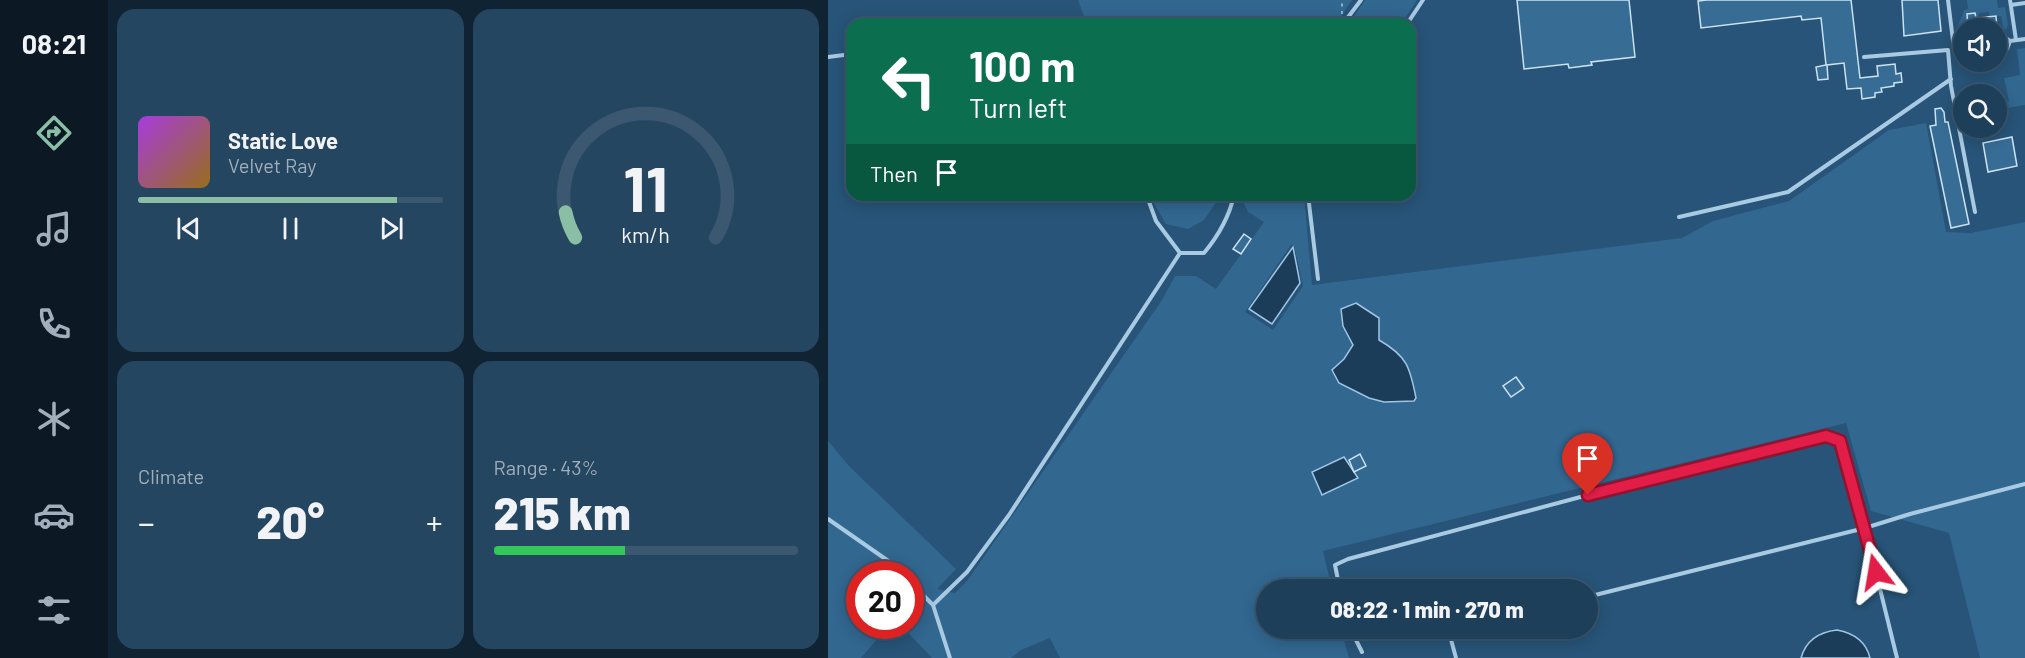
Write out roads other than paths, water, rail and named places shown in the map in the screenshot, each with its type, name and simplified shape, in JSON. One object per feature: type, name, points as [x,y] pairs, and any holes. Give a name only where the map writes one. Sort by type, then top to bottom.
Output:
[{"type":"lane","points":[[1348,18],[1361,0]]},
{"type":"lane","points":[[1411,18],[1423,0]]},
{"type":"lane","points":[[1948,0],[1953,20]]},
{"type":"lane","points":[[2016,40],[2011,2],[2025,3]]},
{"type":"lane","points":[[2007,39],[2010,41],[2025,39]]},
{"type":"lane","points":[[2007,49],[2010,41]]},
{"type":"lane","points":[[1948,50],[1951,79],[1975,212]]},
{"type":"lane","points":[[1864,57],[1953,50]]},
{"type":"lane","points":[[828,57],[846,55]]},
{"type":"lane","points":[[1678,217],[1788,192],[1951,79]]},
{"type":"lane","points":[[1149,201],[1156,221],[1180,253]]},
{"type":"lane","points":[[1180,253],[1204,253],[1220,233],[1233,201]]},
{"type":"lane","points":[[1309,201],[1318,279]]},
{"type":"lane","points":[[933,606],[968,572],[1009,515],[1180,253]]},
{"type":"lane","points":[[1338,579],[1335,566],[1348,559],[1588,495],[1826,436],[1840,441],[1865,528],[1897,658]]},
{"type":"lane","points":[[1598,594],[1865,528],[2025,484]]},
{"type":"lane","points":[[828,519],[888,561]]},
{"type":"lane","points":[[924,597],[933,606],[950,658]]},
{"type":"lane","points":[[1356,639],[1362,652]]},
{"type":"lane","points":[[1451,639],[1456,658]]}]
